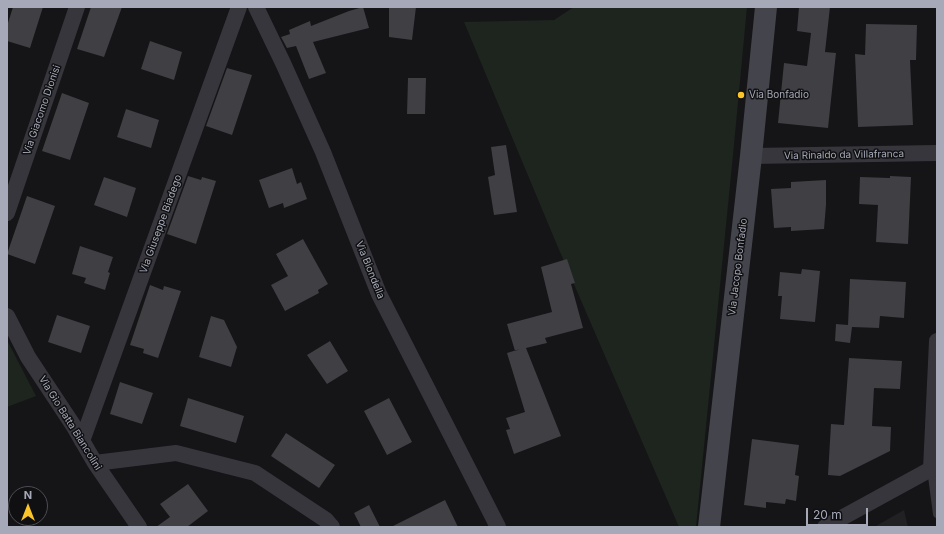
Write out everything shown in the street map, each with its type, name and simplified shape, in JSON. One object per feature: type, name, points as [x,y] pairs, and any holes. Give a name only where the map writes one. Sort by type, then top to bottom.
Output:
[{"type":"street","name":"Via Giacomo Dionisi","points":[[7,214],[77,7]]},
{"type":"street","name":"Via Giuseppe Biadego","points":[[82,441],[239,7]]},
{"type":"street","name":"Via Biondella","points":[[256,7],[323,152],[379,294],[498,527]]},
{"type":"street","name":"Via Jacopo Bonfadio","points":[[709,527],[751,156],[766,7]]},
{"type":"street","name":"Via Rinaldo da Villafranca","points":[[751,156],[937,153]]},
{"type":"street","name":"Via Gio Batta Biancolini","points":[[7,316],[28,357],[74,425],[95,463],[139,527]]},
{"type":"street","points":[[825,527],[934,469],[937,341]]},
{"type":"street","points":[[95,463],[176,453],[255,473],[326,520],[332,527]]},
{"type":"lane","points":[[934,469],[937,514]]},
{"type":"shaded area","points":[[574,7],[747,7],[696,527],[679,527],[557,245],[464,22],[554,20]]},
{"type":"shaded area","points":[[7,340],[36,396],[7,407]]},
{"type":"shaded area","points":[[904,510],[908,527],[874,527]]},
{"type":"building","points":[[13,7],[43,7],[30,48],[7,41],[7,26]]},
{"type":"building","points":[[91,7],[122,7],[104,57],[77,49]]},
{"type":"building","points":[[363,7],[369,28],[313,42],[326,73],[309,79],[296,46],[287,48],[281,37],[290,34],[289,30],[310,21],[311,26]]},
{"type":"building","points":[[389,7],[416,7],[412,40],[389,37]]},
{"type":"building","points":[[799,7],[830,7],[825,52],[836,53],[828,128],[778,123],[784,63],[807,66],[811,33],[797,31]]},
{"type":"building","points":[[866,24],[917,25],[916,60],[910,60],[913,125],[858,127],[855,54],[865,55]]},
{"type":"building","points":[[150,41],[182,52],[174,80],[141,69]]},
{"type":"building","points":[[227,68],[252,75],[232,135],[206,126]]},
{"type":"building","points":[[408,78],[426,78],[425,114],[407,114]]},
{"type":"building","points":[[62,93],[89,103],[70,160],[42,151]]},
{"type":"building","points":[[126,109],[159,120],[151,148],[117,137]]},
{"type":"building","points":[[506,145],[517,212],[494,215],[488,177],[495,175],[491,147]]},
{"type":"building","points":[[292,168],[297,184],[301,182],[307,199],[284,208],[283,203],[269,208],[259,180]]},
{"type":"building","points":[[188,176],[201,180],[202,177],[216,181],[196,244],[167,234]]},
{"type":"building","points":[[890,176],[911,177],[908,244],[876,242],[878,205],[859,204],[860,177],[890,178]]},
{"type":"building","points":[[104,177],[136,188],[127,217],[94,205]]},
{"type":"building","points":[[826,180],[824,229],[791,231],[791,227],[774,228],[771,189],[791,188],[791,182]]},
{"type":"building","points":[[27,196],[55,206],[35,264],[7,254]]},
{"type":"building","points":[[303,239],[328,284],[318,290],[319,293],[285,311],[271,285],[288,276],[276,254]]},
{"type":"building","points":[[80,246],[113,257],[108,272],[110,273],[105,290],[84,283],[86,278],[72,274]]},
{"type":"building","points":[[567,259],[575,283],[571,284],[583,328],[545,338],[547,343],[526,348],[561,436],[514,454],[506,430],[510,429],[506,418],[525,412],[507,353],[515,351],[507,324],[552,312],[541,267]]},
{"type":"building","points":[[802,269],[820,271],[815,322],[780,319],[782,296],[778,296],[780,272],[801,274]]},
{"type":"building","points":[[850,279],[906,282],[904,318],[880,316],[879,328],[852,327],[850,343],[835,341],[836,324],[848,325]]},
{"type":"building","points":[[150,285],[163,290],[164,286],[181,291],[158,358],[143,353],[144,349],[130,345]]},
{"type":"building","points":[[57,315],[90,326],[81,353],[48,342]]},
{"type":"building","points":[[211,316],[224,320],[237,347],[231,367],[199,357]]},
{"type":"building","points":[[330,341],[348,371],[327,384],[307,355]]},
{"type":"building","points":[[849,358],[902,361],[900,389],[874,388],[872,426],[891,427],[890,451],[840,476],[828,475],[831,424],[844,425]]},
{"type":"building","points":[[120,382],[153,393],[142,424],[110,414]]},
{"type":"building","points":[[188,398],[244,416],[236,443],[180,426]]},
{"type":"building","points":[[389,398],[412,442],[387,455],[364,411]]},
{"type":"building","points":[[286,433],[335,465],[319,488],[271,456]]},
{"type":"building","points":[[752,439],[799,445],[795,475],[799,476],[796,501],[786,499],[785,504],[766,502],[766,508],[744,505]]},
{"type":"building","points":[[188,484],[208,511],[187,527],[156,527],[170,517],[160,504]]},
{"type":"building","points":[[445,500],[458,527],[391,527]]},
{"type":"building","points":[[369,505],[380,527],[361,527],[354,513]]},
{"type":"place","name":"Via Bonfadio","points":[[741,95]]}]
